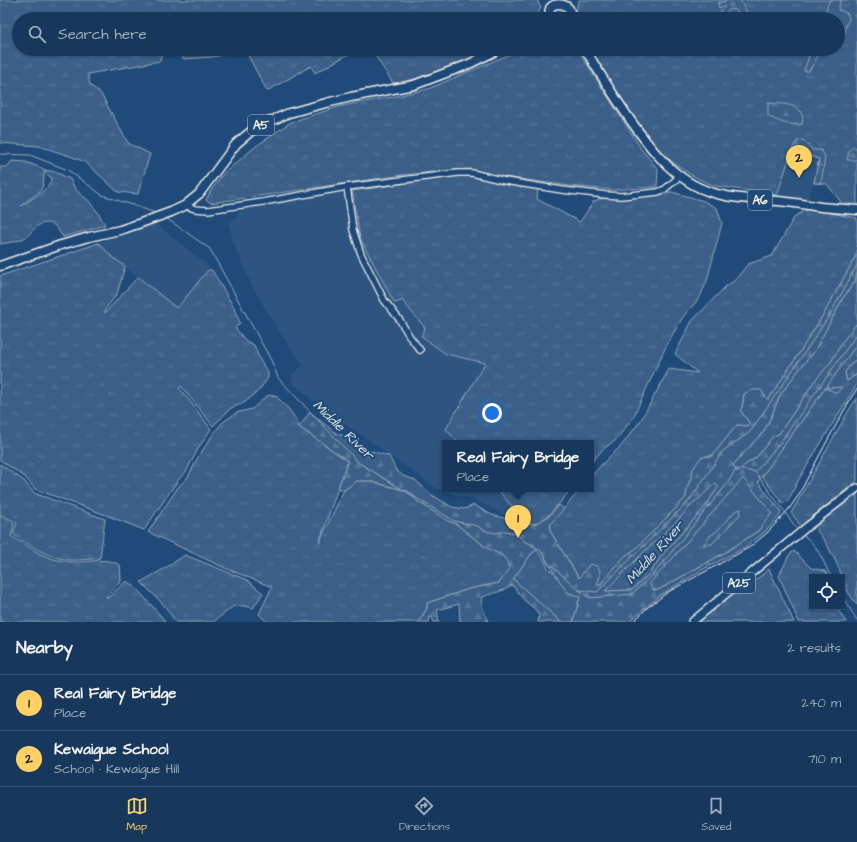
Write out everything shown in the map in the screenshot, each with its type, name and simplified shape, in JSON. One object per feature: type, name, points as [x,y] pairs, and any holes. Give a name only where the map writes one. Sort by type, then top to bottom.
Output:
[{"type":"highway","points":[[559,3],[570,12]]},
{"type":"highway","points":[[551,12],[559,3]]},
{"type":"highway","points":[[552,12],[559,3]]},
{"type":"highway","name":"A5","points":[[0,266],[61,245],[120,230],[184,206],[198,194],[236,144],[260,125],[289,113],[326,103],[414,84],[467,65],[486,56]]},
{"type":"highway","name":"A6","points":[[589,56],[606,84],[648,145],[670,168],[693,185],[710,192],[738,199],[779,201],[857,210]]},
{"type":"main road","name":"A25","points":[[692,622],[808,526],[857,488]]},
{"type":"street","points":[[668,187],[672,177],[670,168]]},
{"type":"street","points":[[189,207],[208,210],[347,187],[458,173],[472,173],[505,181],[606,196],[658,192],[664,190],[680,176]]},
{"type":"street","points":[[347,187],[353,230],[361,254],[384,300],[420,350]]},
{"type":"shaded area","points":[[792,150],[819,159],[814,183],[807,201],[759,192]]},
{"type":"shaded area","points":[[352,191],[360,238],[394,302],[402,299],[425,329],[421,337],[446,354],[485,363],[446,429],[455,440],[442,440],[442,491],[327,411],[292,383],[292,374],[303,365],[276,327],[252,286],[236,250],[228,223],[238,214],[241,208]]},
{"type":"shaded area","points":[[155,223],[210,267],[178,307],[175,307],[111,256],[99,243]]},
{"type":"shaded area","points":[[447,492],[500,492],[526,523],[515,521],[473,499]]},
{"type":"green space","points":[[0,0],[537,0],[541,8],[538,12],[12,12],[12,56],[161,56],[160,61],[88,74],[90,85],[101,94],[128,143],[150,154],[138,194],[118,192],[85,162],[70,156],[39,146],[0,143]]},
{"type":"green space","points":[[579,0],[857,0],[857,207],[844,206],[827,184],[814,183],[819,159],[792,150],[777,195],[716,186],[691,175],[668,158],[651,141],[594,56],[845,56],[845,12],[576,12]]},
{"type":"green space","points":[[731,0],[740,0],[747,12],[737,12],[736,10],[730,9],[727,12],[720,12],[725,7],[723,6],[719,8],[718,3]]},
{"type":"green space","points":[[830,0],[841,0],[838,10],[844,12],[826,12]]},
{"type":"green space","points":[[845,12],[848,14],[849,20],[846,24],[845,34]]},
{"type":"green space","points":[[181,56],[218,56],[213,57],[184,59]]},
{"type":"green space","points":[[248,56],[345,56],[315,73],[311,66],[267,91]]},
{"type":"green space","points":[[376,56],[477,56],[418,78],[393,83]]},
{"type":"green space","points":[[506,56],[582,56],[642,150],[658,169],[657,187],[612,190],[570,186],[498,176],[470,169],[395,176],[211,203],[206,200],[223,174],[255,147],[291,122],[341,106],[428,89]]},
{"type":"green space","points":[[818,56],[809,71],[804,71],[809,57]]},
{"type":"green space","points":[[768,103],[787,105],[797,108],[803,117],[802,124],[784,123],[768,116]]},
{"type":"green space","points":[[803,140],[813,150],[821,150],[825,156],[820,183],[814,183],[819,159],[792,150],[797,141]]},
{"type":"green space","points":[[853,146],[857,149],[857,160],[847,160],[849,151]]},
{"type":"green space","points":[[12,161],[26,162],[44,169],[44,178],[41,189],[21,206],[48,187],[52,178],[46,174],[45,170],[55,172],[70,179],[76,190],[89,201],[99,214],[105,225],[63,237],[54,225],[44,223],[40,224],[24,238],[14,242],[0,244],[0,167],[7,167]]},
{"type":"green space","points":[[457,176],[472,176],[510,185],[538,188],[537,199],[580,222],[593,202],[599,199],[672,192],[704,201],[717,208],[722,223],[707,281],[700,297],[683,317],[668,342],[633,418],[615,441],[603,449],[594,460],[594,440],[455,440],[446,429],[485,363],[446,354],[421,336],[425,328],[402,300],[396,303],[394,302],[360,238],[352,191]]},
{"type":"green space","points":[[809,209],[857,218],[857,254],[825,312],[768,401],[744,394],[742,408],[740,410],[749,422],[750,426],[737,425],[712,456],[706,456],[693,469],[687,488],[686,497],[676,508],[634,550],[612,569],[602,583],[596,585],[600,577],[590,564],[579,578],[550,531],[551,523],[578,492],[594,492],[594,473],[622,445],[641,420],[669,369],[698,373],[675,354],[692,321],[727,285],[734,281],[748,264],[772,256],[795,216]]},
{"type":"green space","points":[[99,243],[111,256],[125,266],[117,294],[104,311],[105,313],[138,277],[175,307],[178,307],[208,270],[212,270],[233,306],[240,323],[235,328],[246,341],[254,345],[260,360],[268,373],[268,378],[254,395],[244,403],[231,408],[213,426],[181,386],[179,388],[211,429],[199,447],[186,472],[178,480],[144,530],[35,489],[25,477],[0,460],[0,276]]},
{"type":"green space","points":[[857,254],[857,273],[855,281],[843,298],[814,352],[780,395],[764,431],[733,465],[737,472],[757,457],[773,436],[779,434],[814,382],[831,362],[843,341],[857,323],[857,344],[826,388],[842,387],[837,393],[825,388],[758,482],[780,510],[781,514],[768,529],[746,547],[702,570],[659,596],[629,622],[573,622],[580,597],[567,592],[539,548],[532,553],[513,579],[561,622],[538,622],[539,615],[536,610],[525,601],[512,585],[504,590],[482,597],[481,601],[488,622],[460,622],[459,604],[437,610],[439,622],[434,622],[432,617],[430,617],[429,622],[419,622],[427,608],[427,603],[469,589],[499,583],[510,569],[506,559],[487,548],[456,524],[448,521],[417,501],[408,491],[369,481],[357,481],[344,490],[338,488],[348,461],[299,427],[310,412],[337,434],[345,436],[363,449],[389,456],[396,470],[403,476],[415,480],[432,495],[452,507],[464,509],[474,505],[492,515],[535,524],[549,516],[559,505],[564,509],[551,523],[550,531],[579,578],[590,564],[599,569],[600,574],[597,584],[602,583],[612,569],[634,550],[686,497],[687,488],[693,469],[701,457],[712,456],[737,425],[749,426],[749,422],[740,410],[742,408],[744,394],[751,390],[761,390],[768,400],[825,312]],"holes":[[[743,478],[772,513],[758,531],[726,552],[658,590],[653,590],[649,584]],[[715,483],[719,486],[705,507],[663,554],[650,573],[632,590],[605,591]]]},
{"type":"green space","points":[[857,273],[857,323],[843,341],[831,362],[814,382],[779,434],[773,437],[757,457],[745,465],[737,473],[733,465],[764,431],[780,395],[814,352],[843,298],[855,282]]},
{"type":"green space","points":[[857,344],[857,360],[854,361],[845,372],[847,381],[857,374],[857,384],[799,479],[788,501],[783,504],[762,476]]},
{"type":"green space","points":[[857,360],[857,374],[847,381],[845,372],[854,361]]},
{"type":"green space","points":[[275,395],[292,414],[299,427],[348,461],[319,543],[344,490],[356,481],[369,481],[408,491],[417,501],[448,521],[456,524],[487,548],[501,555],[506,559],[510,569],[499,583],[469,589],[427,603],[427,608],[419,622],[267,622],[259,614],[272,587],[225,568],[148,532],[179,486],[188,477],[199,456],[223,422],[236,413],[252,409],[267,396]]},
{"type":"green space","points":[[857,398],[857,481],[801,526],[791,513]]},
{"type":"green space","points":[[0,464],[24,481],[34,493],[105,519],[100,558],[75,560],[58,558],[42,552],[13,534],[17,523],[0,514]]},
{"type":"green space","points":[[743,477],[772,513],[758,531],[726,552],[658,590],[653,590],[648,584]]},
{"type":"green space","points":[[715,483],[720,486],[705,507],[663,554],[650,573],[632,590],[604,591],[675,523],[693,503]]},
{"type":"green space","points":[[500,492],[569,492],[548,516],[535,524],[526,523]]},
{"type":"green space","points":[[857,493],[857,605],[848,592],[845,584],[845,574],[841,574],[826,543],[814,526]]},
{"type":"green space","points":[[741,509],[740,514],[712,544],[703,545],[735,511]]},
{"type":"green space","points":[[0,516],[14,524],[11,536],[46,556],[72,562],[99,560],[109,561],[120,565],[121,581],[106,597],[108,598],[126,581],[134,586],[165,622],[0,622]]},
{"type":"green space","points":[[536,550],[543,558],[548,568],[554,572],[567,592],[580,597],[573,622],[561,622],[513,579],[532,553]]},
{"type":"green space","points":[[794,551],[811,568],[825,571],[827,574],[809,574],[809,610],[838,610],[846,622],[799,622],[779,576],[789,555]]},
{"type":"green space","points":[[185,555],[247,580],[263,593],[253,608],[234,606],[213,622],[176,622],[164,605],[141,582]]},
{"type":"green space","points":[[769,569],[794,622],[697,622],[733,593],[742,591]]},
{"type":"waterway","name":"Middle River","points":[[0,154],[30,155],[68,170],[102,195],[156,213]]},
{"type":"waterway","name":"Middle River","points":[[166,218],[210,249],[272,362],[278,378],[359,463],[454,521],[478,526],[481,529],[490,532],[497,533],[506,531],[517,534],[524,541],[539,550],[548,564],[590,598],[632,594],[656,571],[727,484],[736,469],[756,472]]},
{"type":"waterway","points":[[579,590],[597,592],[689,501],[723,451],[750,432],[829,316],[857,265]]},
{"type":"waterway","name":"Middle River","points":[[756,471],[779,444],[857,334]]},
{"type":"waterway","points":[[756,473],[798,530]]},
{"type":"waterway","points":[[803,535],[816,548],[830,574]]},
{"type":"waterway","points":[[845,601],[857,620]]},
{"type":"railway","points":[[633,622],[648,607],[668,592],[750,547],[768,532],[789,509],[798,496],[857,389]]},
{"type":"place","name":"Kewaigue School","points":[[799,178]]},
{"type":"place","name":"Real Fairy Bridge","points":[[518,538]]}]
